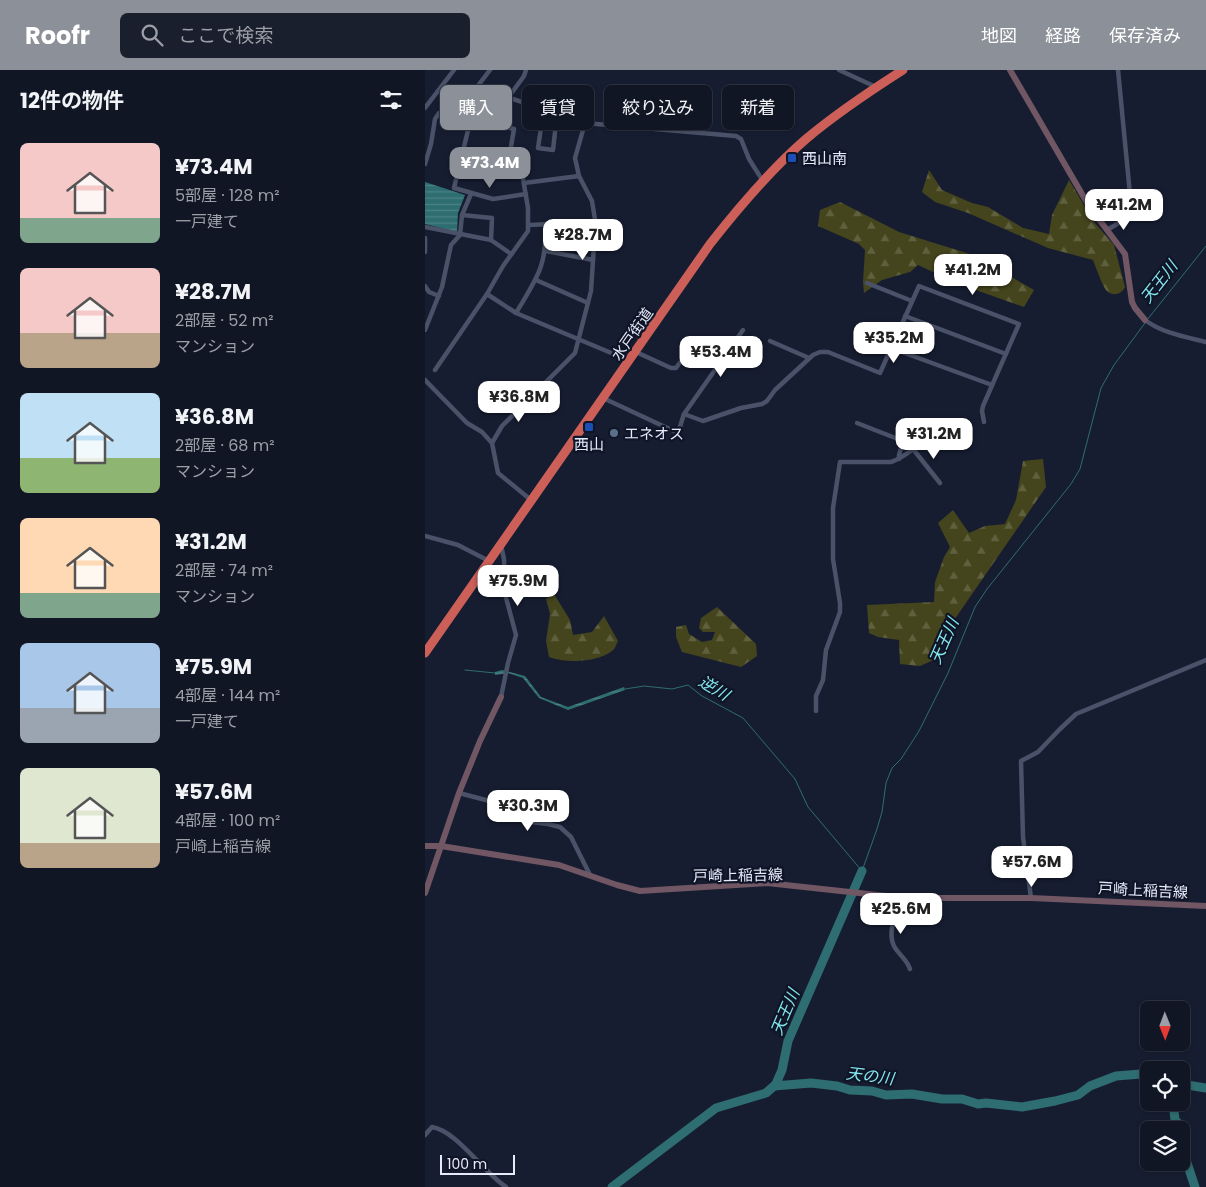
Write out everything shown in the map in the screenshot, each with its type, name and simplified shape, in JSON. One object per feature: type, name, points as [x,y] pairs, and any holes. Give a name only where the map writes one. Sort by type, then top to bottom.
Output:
[{"type":"highway","name":"水戸街道","points":[[425,653],[710,244],[763,180],[806,139],[847,107],[903,70]]},
{"type":"main road","points":[[1010,70],[1089,206],[1125,254],[1132,302],[1147,322]]},
{"type":"main road","points":[[425,893],[459,793],[480,741],[501,697]]},
{"type":"main road","name":"戸崎上稲吉線","points":[[425,846],[441,846],[547,862],[567,867],[617,886],[640,890],[767,883],[900,898],[1031,898],[1206,906]]},
{"type":"street","points":[[425,108],[454,70]]},
{"type":"street","points":[[479,85],[490,70]]},
{"type":"street","points":[[512,93],[525,76],[526,70]]},
{"type":"street","points":[[839,70],[876,87]]},
{"type":"street","points":[[1107,230],[1132,215],[1118,70]]},
{"type":"street","points":[[425,164],[431,144],[435,119],[440,112]]},
{"type":"street","points":[[541,121],[556,123],[553,150],[538,148],[541,121]]},
{"type":"street","points":[[594,124],[736,136],[741,139],[749,159],[763,180]]},
{"type":"street","points":[[508,164],[514,129],[512,128]]},
{"type":"street","points":[[468,130],[454,188],[493,199],[526,194]]},
{"type":"street","points":[[492,443],[502,426],[575,353],[592,281],[597,232],[592,201],[579,176],[575,158],[583,130]]},
{"type":"street","points":[[435,370],[528,231],[529,224],[521,167],[463,153]]},
{"type":"street","points":[[524,183],[579,176]]},
{"type":"street","points":[[425,330],[439,296],[451,245],[460,234],[462,215],[471,194]]},
{"type":"street","points":[[462,215],[491,218],[491,240]]},
{"type":"street","points":[[529,224],[595,222]]},
{"type":"street","points":[[516,313],[543,262],[546,252],[545,224]]},
{"type":"street","points":[[425,227],[491,240],[511,254]]},
{"type":"street","points":[[425,238],[425,252]]},
{"type":"street","points":[[546,252],[593,260]]},
{"type":"street","points":[[535,280],[588,303]]},
{"type":"street","points":[[867,283],[912,301]]},
{"type":"street","points":[[425,286],[429,292],[439,296]]},
{"type":"street","points":[[683,414],[703,421],[741,408],[762,404],[809,358],[820,352],[828,352],[880,372],[919,286],[1019,324],[982,411],[984,422]]},
{"type":"street","points":[[487,294],[516,313],[629,361]]},
{"type":"street","points":[[905,316],[1006,354]]},
{"type":"street","points":[[1147,322],[1176,335],[1206,342]]},
{"type":"street","points":[[603,398],[678,432],[683,414],[743,330]]},
{"type":"street","points":[[770,341],[809,358]]},
{"type":"street","points":[[891,348],[992,385]]},
{"type":"street","points":[[636,352],[671,368],[676,368],[687,353],[717,367]]},
{"type":"street","points":[[425,380],[467,423],[482,432],[492,443],[498,473],[531,500]]},
{"type":"street","points":[[857,423],[903,440],[899,459]]},
{"type":"street","points":[[816,711],[816,696],[823,680],[826,650],[839,612],[840,603],[833,559],[833,508],[840,462],[880,463],[899,459],[933,437],[961,429]]},
{"type":"street","points":[[913,449],[940,484]]},
{"type":"street","points":[[425,536],[458,545],[489,561]]},
{"type":"street","points":[[501,543],[504,559],[505,594],[516,635],[501,697]]},
{"type":"street","points":[[1031,898],[1023,837],[1021,762],[1038,752],[1076,714],[1206,660]]},
{"type":"street","points":[[459,793],[497,803],[523,821],[548,824],[564,830],[571,837],[590,875]]},
{"type":"street","points":[[900,898],[891,937],[893,945],[911,969]]},
{"type":"street","points":[[425,1135],[432,1127],[449,1134],[494,1180],[506,1187]]},
{"type":"green space","points":[[929,170],[942,190],[972,203],[988,207],[1023,228],[1049,234],[1052,215],[1069,180],[1094,222],[1114,245],[1124,289],[1120,293],[1109,293],[1101,281],[1093,260],[1048,248],[968,213],[935,202],[922,192]]},
{"type":"green space","points":[[840,202],[899,232],[973,255],[1034,290],[1024,307],[959,284],[918,265],[910,272],[882,280],[864,293],[865,250],[859,244],[818,226],[820,210]]},
{"type":"green space","points":[[1043,459],[1046,487],[950,626],[938,658],[920,666],[900,664],[899,640],[878,637],[869,633],[867,605],[934,602],[935,582],[944,557],[950,547],[938,523],[953,510],[969,533],[985,526],[1005,524],[1016,500],[1023,461]]},
{"type":"green space","points":[[554,594],[570,620],[573,635],[592,632],[604,616],[618,641],[613,650],[598,658],[581,661],[549,657],[546,641],[550,614],[546,599]]},
{"type":"green space","points":[[717,607],[756,644],[757,656],[741,667],[682,652],[676,637],[676,627],[686,625],[689,634],[702,642],[712,640],[715,632],[703,632],[699,628],[701,618]]},
{"type":"shaded area","points":[[425,182],[465,195],[458,213],[457,232],[425,224]]},
{"type":"shaded area","points":[[502,670],[525,676],[541,697],[568,707],[624,687],[625,690],[568,710],[539,698],[523,678],[508,673],[495,675],[495,672]]},
{"type":"waterway","name":"天王川","points":[[1147,320],[1206,246]]},
{"type":"waterway","name":"天王川","points":[[625,689],[644,686],[672,689],[688,685],[702,696],[743,718],[795,779],[808,807],[862,871],[882,812],[886,783],[892,768],[901,759],[919,731],[948,673],[975,607],[987,589],[1071,484],[1080,469],[1101,388],[1114,365],[1145,323]]},
{"type":"waterway","name":"逆川","points":[[465,670],[495,673]]},
{"type":"waterway","name":"天王川","points":[[775,1086],[782,1070],[788,1041],[862,871]]},
{"type":"waterway","name":"天の川","points":[[612,1187],[716,1108],[766,1093],[774,1086],[811,1083],[837,1086],[850,1090],[872,1091],[886,1095],[912,1094],[942,1099],[962,1099],[978,1104],[986,1103],[1022,1107],[1078,1095],[1090,1086],[1116,1076],[1140,1074]]},
{"type":"waterway","name":"天の川","points":[[1190,1085],[1206,1088]]},
{"type":"waterway","points":[[1174,1111],[1176,1121]]},
{"type":"waterway","points":[[1190,1171],[1195,1187]]},
{"type":"place","name":"西山南","points":[[792,158]]},
{"type":"place","name":"西山","points":[[589,427]]},
{"type":"place","name":"エネオス","points":[[614,433]]}]
